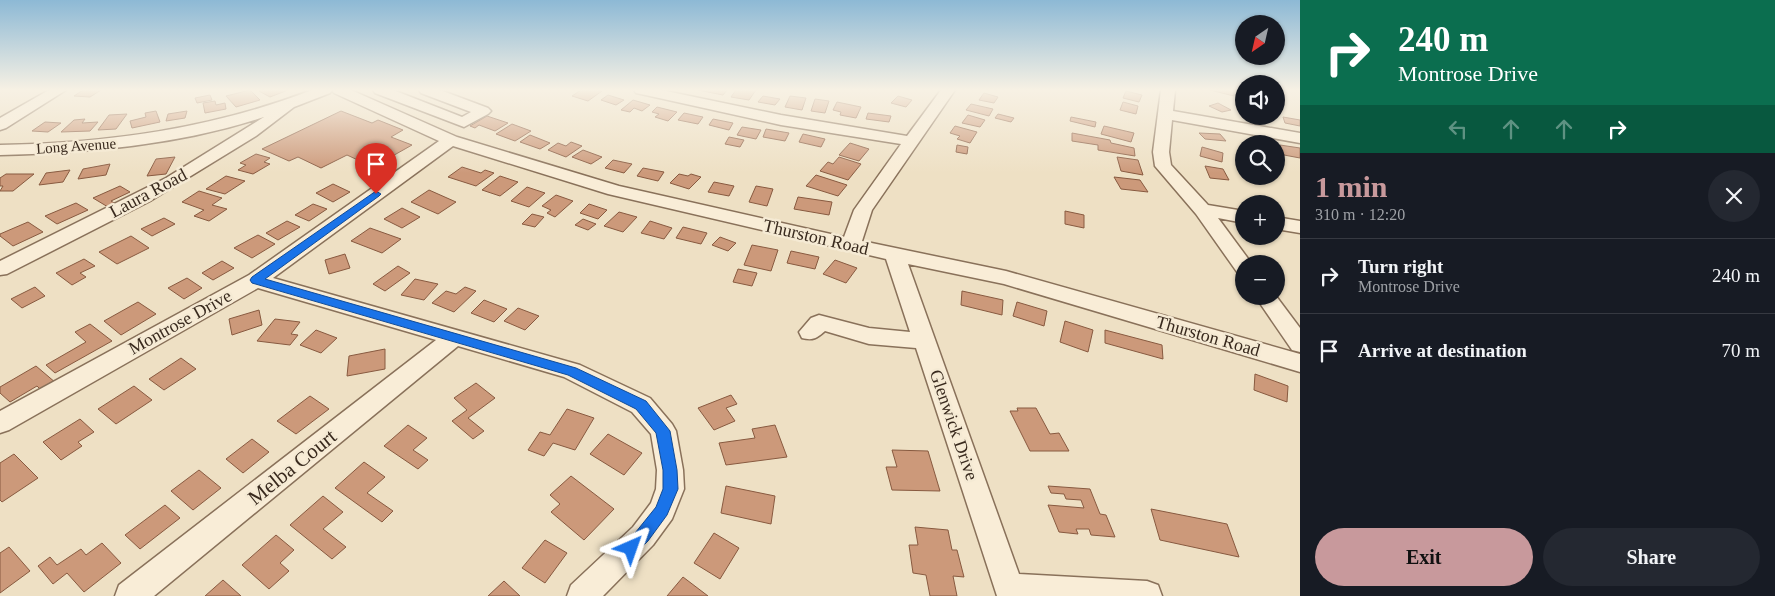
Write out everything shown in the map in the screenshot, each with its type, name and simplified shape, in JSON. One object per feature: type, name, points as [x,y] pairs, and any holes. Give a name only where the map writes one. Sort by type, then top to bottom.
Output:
[{"type":"street","points":[[0,125],[12,118]]},
{"type":"street","name":"Long Avenue","points":[[0,150],[99,146],[170,136],[238,118]]},
{"type":"street","name":"Laura Road","points":[[0,269],[154,192],[213,157],[272,118]]},
{"type":"street","name":"Thurston Road","points":[[400,118],[451,140],[614,190],[894,255],[1006,278],[1300,363]]},
{"type":"street","points":[[424,128],[444,118]]},
{"type":"street","points":[[452,118],[464,122],[471,118]]},
{"type":"street","points":[[771,118],[910,141]]},
{"type":"street","points":[[851,245],[863,210],[927,118]]},
{"type":"street","points":[[1165,118],[1161,152],[1163,166],[1202,210],[1235,255]]},
{"type":"street","points":[[1186,118],[1300,138]]},
{"type":"street","name":"Montrose Drive","points":[[0,423],[256,280],[451,140]]},
{"type":"street","points":[[1202,210],[1235,216]]},
{"type":"street","points":[[1285,224],[1300,227]]},
{"type":"street","name":"Glenwick Drive","points":[[894,255],[1011,592]]},
{"type":"street","points":[[256,280],[572,371],[641,405],[663,431],[670,470],[670,489],[662,510],[643,536],[582,596]]},
{"type":"street","points":[[1272,305],[1300,344]]},
{"type":"street","points":[[810,332],[819,323],[825,323],[869,336],[925,341]]},
{"type":"street","name":"Melba Court","points":[[130,596],[454,338]]},
{"type":"street","points":[[1011,592],[1147,596]]},
{"type":"building","points":[[107,118],[124,118],[116,129],[98,130]]},
{"type":"building","points":[[143,118],[158,118],[160,122],[132,128],[130,121]]},
{"type":"building","points":[[167,118],[185,118],[185,118],[166,121]]},
{"type":"building","points":[[327,118],[359,118],[372,123],[378,120],[403,130],[391,137],[412,145],[373,167],[347,155],[321,168],[298,157],[289,161],[262,149]]},
{"type":"building","points":[[484,118],[492,118],[508,123],[495,131],[479,125],[475,128],[470,126]]},
{"type":"building","points":[[658,118],[671,118],[668,121]]},
{"type":"building","points":[[680,118],[702,118],[698,124],[678,120]]},
{"type":"building","points":[[866,118],[890,118],[889,122]]},
{"type":"building","points":[[966,118],[985,120],[980,127],[962,123]]},
{"type":"building","points":[[995,118],[1013,118],[1014,118],[1011,122]]},
{"type":"building","points":[[1071,118],[1075,118],[1096,122],[1095,127],[1070,121]]},
{"type":"building","points":[[1285,118],[1300,120],[1300,126],[1285,123]]},
{"type":"building","points":[[85,119],[82,123],[98,122],[90,131],[61,132],[74,120]]},
{"type":"building","points":[[713,119],[733,123],[729,130],[709,125]]},
{"type":"building","points":[[45,122],[61,123],[48,132],[32,131]]},
{"type":"building","points":[[512,124],[531,131],[515,141],[496,134]]},
{"type":"building","points":[[955,126],[977,132],[970,143],[957,139],[960,136],[950,133]]},
{"type":"building","points":[[1104,126],[1134,133],[1131,142],[1101,134]]},
{"type":"building","points":[[742,127],[761,130],[756,139],[737,135]]},
{"type":"building","points":[[766,129],[789,133],[785,141],[763,137]]},
{"type":"building","points":[[1072,133],[1110,140],[1111,143],[1134,148],[1135,156],[1098,150],[1098,145],[1072,141]]},
{"type":"building","points":[[1199,133],[1220,134],[1226,141],[1205,139]]},
{"type":"building","points":[[803,134],[825,139],[821,147],[799,142]]},
{"type":"building","points":[[530,135],[550,143],[540,149],[520,142]]},
{"type":"building","points":[[729,137],[744,140],[740,147],[725,144]]},
{"type":"building","points":[[571,142],[582,146],[566,157],[548,150],[558,143],[566,146]]},
{"type":"building","points":[[850,143],[869,149],[859,161],[839,155]]},
{"type":"building","points":[[957,145],[968,147],[967,154],[956,152]]},
{"type":"building","points":[[1285,146],[1300,148],[1300,158],[1285,155]]},
{"type":"building","points":[[1202,147],[1223,153],[1222,162],[1200,156]]},
{"type":"building","points":[[583,150],[602,157],[591,164],[572,157]]},
{"type":"building","points":[[256,154],[270,158],[264,162],[270,164],[253,174],[238,170],[246,165],[240,163]]},
{"type":"building","points":[[175,157],[166,174],[147,176],[156,159]]},
{"type":"building","points":[[839,157],[861,164],[848,180],[820,171],[828,162],[833,164]]},
{"type":"building","points":[[1117,157],[1138,160],[1143,175],[1121,171]]},
{"type":"building","points":[[613,160],[632,164],[624,173],[605,168]]},
{"type":"building","points":[[110,164],[106,175],[78,179],[83,169]]},
{"type":"building","points":[[1205,166],[1223,169],[1229,180],[1210,178]]},
{"type":"building","points":[[462,167],[481,173],[485,170],[494,173],[476,186],[448,177]]},
{"type":"building","points":[[643,168],[664,172],[658,181],[637,176]]},
{"type":"building","points":[[70,170],[63,182],[39,185],[46,173]]},
{"type":"building","points":[[6,174],[34,174],[13,191],[0,191],[3,186],[0,186],[0,178]]},
{"type":"building","points":[[679,174],[688,176],[691,174],[701,177],[689,189],[670,183]]},
{"type":"building","points":[[816,175],[847,185],[838,196],[806,186]]},
{"type":"building","points":[[226,176],[245,181],[225,194],[206,189]]},
{"type":"building","points":[[500,176],[518,182],[500,196],[482,190]]},
{"type":"building","points":[[1114,177],[1140,180],[1148,192],[1121,189]]},
{"type":"building","points":[[714,182],[734,186],[729,196],[708,192]]},
{"type":"building","points":[[333,184],[350,192],[333,202],[316,193]]},
{"type":"building","points":[[120,186],[130,192],[111,201],[116,204],[108,207],[93,198]]},
{"type":"building","points":[[756,186],[773,189],[767,206],[749,202]]},
{"type":"building","points":[[527,187],[545,193],[529,207],[511,201]]},
{"type":"building","points":[[429,190],[456,202],[438,214],[411,202]]},
{"type":"building","points":[[199,191],[222,198],[212,205],[227,209],[209,221],[194,216],[204,210],[182,202]]},
{"type":"building","points":[[556,195],[573,201],[555,217],[547,213],[551,210],[542,206]]},
{"type":"building","points":[[798,197],[832,202],[829,215],[794,209]]},
{"type":"building","points":[[76,203],[88,210],[57,224],[45,216]]},
{"type":"building","points":[[313,204],[327,209],[309,221],[295,215]]},
{"type":"building","points":[[589,204],[607,210],[598,219],[580,213]]},
{"type":"building","points":[[402,208],[420,217],[402,228],[384,219]]},
{"type":"building","points":[[1065,211],[1084,215],[1084,228],[1065,224]]},
{"type":"building","points":[[619,212],[637,217],[623,232],[604,226]]},
{"type":"building","points":[[532,214],[544,217],[535,227],[522,224]]},
{"type":"building","points":[[164,218],[175,224],[152,236],[141,229]]},
{"type":"building","points":[[583,219],[596,224],[588,230],[575,225]]},
{"type":"building","points":[[287,221],[300,227],[278,240],[266,233]]},
{"type":"building","points":[[650,221],[672,228],[664,239],[641,233]]},
{"type":"building","points":[[28,222],[43,232],[13,246],[0,236],[0,234]]},
{"type":"building","points":[[683,227],[707,233],[701,244],[676,238]]},
{"type":"building","points":[[370,228],[401,239],[382,253],[351,241]]},
{"type":"building","points":[[258,235],[275,244],[252,258],[234,248]]},
{"type":"building","points":[[131,236],[149,248],[117,264],[99,252]]},
{"type":"building","points":[[720,237],[736,243],[728,251],[712,245]]},
{"type":"building","points":[[752,245],[778,250],[771,271],[744,265]]},
{"type":"building","points":[[791,251],[819,257],[815,269],[787,263]]},
{"type":"building","points":[[345,254],[350,268],[329,274],[325,260]]},
{"type":"building","points":[[84,259],[95,266],[80,273],[86,277],[72,285],[56,273]]},
{"type":"building","points":[[835,260],[857,268],[846,283],[823,274]]},
{"type":"building","points":[[222,261],[234,268],[213,280],[202,273]]},
{"type":"building","points":[[398,266],[410,273],[385,291],[373,284]]},
{"type":"building","points":[[738,269],[757,273],[752,286],[733,282]]},
{"type":"building","points":[[187,278],[202,288],[184,299],[168,288]]},
{"type":"building","points":[[415,279],[438,284],[424,300],[401,295]]},
{"type":"building","points":[[35,287],[45,296],[22,308],[11,299]]},
{"type":"building","points":[[465,287],[476,291],[454,312],[432,303],[446,291],[456,294]]},
{"type":"building","points":[[962,291],[1003,300],[1002,315],[961,305]]},
{"type":"building","points":[[484,300],[507,309],[494,322],[471,313]]},
{"type":"building","points":[[138,302],[156,314],[121,335],[104,321]]},
{"type":"building","points":[[1017,302],[1047,311],[1044,326],[1013,316]]},
{"type":"building","points":[[518,308],[539,316],[525,330],[504,321]]},
{"type":"building","points":[[259,310],[262,325],[232,335],[229,319]]},
{"type":"building","points":[[275,319],[300,322],[291,334],[298,335],[290,345],[257,341]]},
{"type":"building","points":[[1065,321],[1093,330],[1088,352],[1060,342]]},
{"type":"building","points":[[90,324],[112,341],[55,373],[46,365],[86,342],[75,332]]},
{"type":"building","points":[[316,330],[337,338],[321,353],[300,345]]},
{"type":"building","points":[[1105,330],[1162,345],[1163,359],[1105,343]]},
{"type":"building","points":[[385,349],[385,369],[347,376],[349,356]]},
{"type":"building","points":[[181,358],[196,369],[164,390],[149,379]]},
{"type":"building","points":[[36,366],[56,383],[42,391],[37,386],[10,402],[0,393],[0,387]]},
{"type":"building","points":[[1255,374],[1288,386],[1287,402],[1254,390]]},
{"type":"building","points":[[476,383],[495,398],[468,418],[484,431],[473,439],[452,421],[467,410],[454,398]]},
{"type":"building","points":[[134,386],[152,400],[116,424],[98,409]]},
{"type":"building","points":[[731,395],[737,404],[726,408],[735,421],[714,430],[698,408]]},
{"type":"building","points":[[310,396],[329,409],[296,434],[277,421]]},
{"type":"building","points":[[1017,408],[1036,408],[1050,434],[1059,433],[1069,451],[1030,451],[1010,411],[1018,411]]},
{"type":"building","points":[[567,409],[594,418],[575,450],[553,443],[544,456],[528,450],[540,432],[550,435]]},
{"type":"building","points":[[80,419],[94,432],[78,442],[82,446],[61,460],[43,442]]},
{"type":"building","points":[[408,425],[427,438],[413,450],[428,460],[418,469],[384,446]]},
{"type":"building","points":[[775,425],[787,457],[726,465],[719,443],[755,438],[752,429]]},
{"type":"building","points":[[608,434],[642,453],[624,475],[590,454]]},
{"type":"building","points":[[252,439],[269,452],[243,473],[226,459]]},
{"type":"building","points":[[892,450],[928,451],[940,491],[892,490],[886,467],[897,467]]},
{"type":"building","points":[[14,454],[38,478],[2,502],[0,500],[0,463]]},
{"type":"building","points":[[364,462],[385,477],[367,493],[393,511],[382,522],[335,488]]},
{"type":"building","points":[[199,470],[221,488],[193,510],[171,491]]},
{"type":"building","points":[[571,476],[614,509],[584,540],[551,512],[560,504],[550,495]]},
{"type":"building","points":[[726,486],[775,496],[771,524],[721,513]]},
{"type":"building","points":[[1048,486],[1090,489],[1100,514],[1106,515],[1115,537],[1091,535],[1089,529],[1076,529],[1078,534],[1059,532],[1048,505],[1084,508],[1081,500],[1066,499],[1064,494],[1051,493]]},
{"type":"building","points":[[323,496],[343,512],[323,529],[346,547],[332,559],[290,525]]},
{"type":"building","points":[[165,505],[180,518],[140,549],[125,535]]},
{"type":"building","points":[[1151,509],[1227,524],[1239,557],[1160,540]]},
{"type":"building","points":[[915,527],[948,530],[952,550],[957,550],[964,577],[953,576],[957,596],[930,596],[926,575],[913,573],[909,545],[918,545]]},
{"type":"building","points":[[714,533],[739,548],[720,579],[694,563]]},
{"type":"building","points":[[276,535],[294,550],[280,563],[289,571],[269,589],[242,565]]},
{"type":"building","points":[[545,540],[567,553],[545,583],[522,568]]},
{"type":"building","points":[[102,543],[121,563],[84,592],[67,573],[53,584],[38,566],[50,557],[57,565],[81,549],[86,555]]},
{"type":"building","points":[[9,547],[30,571],[0,593],[0,553]]},
{"type":"building","points":[[683,577],[708,596],[667,596]]},
{"type":"building","points":[[223,580],[241,596],[205,596]]},
{"type":"building","points":[[504,581],[520,596],[488,596]]},
{"type":"route","points":[[376,194],[256,280],[572,371],[641,405],[663,431],[670,470],[670,489],[662,510],[643,536],[631,548]]}]
